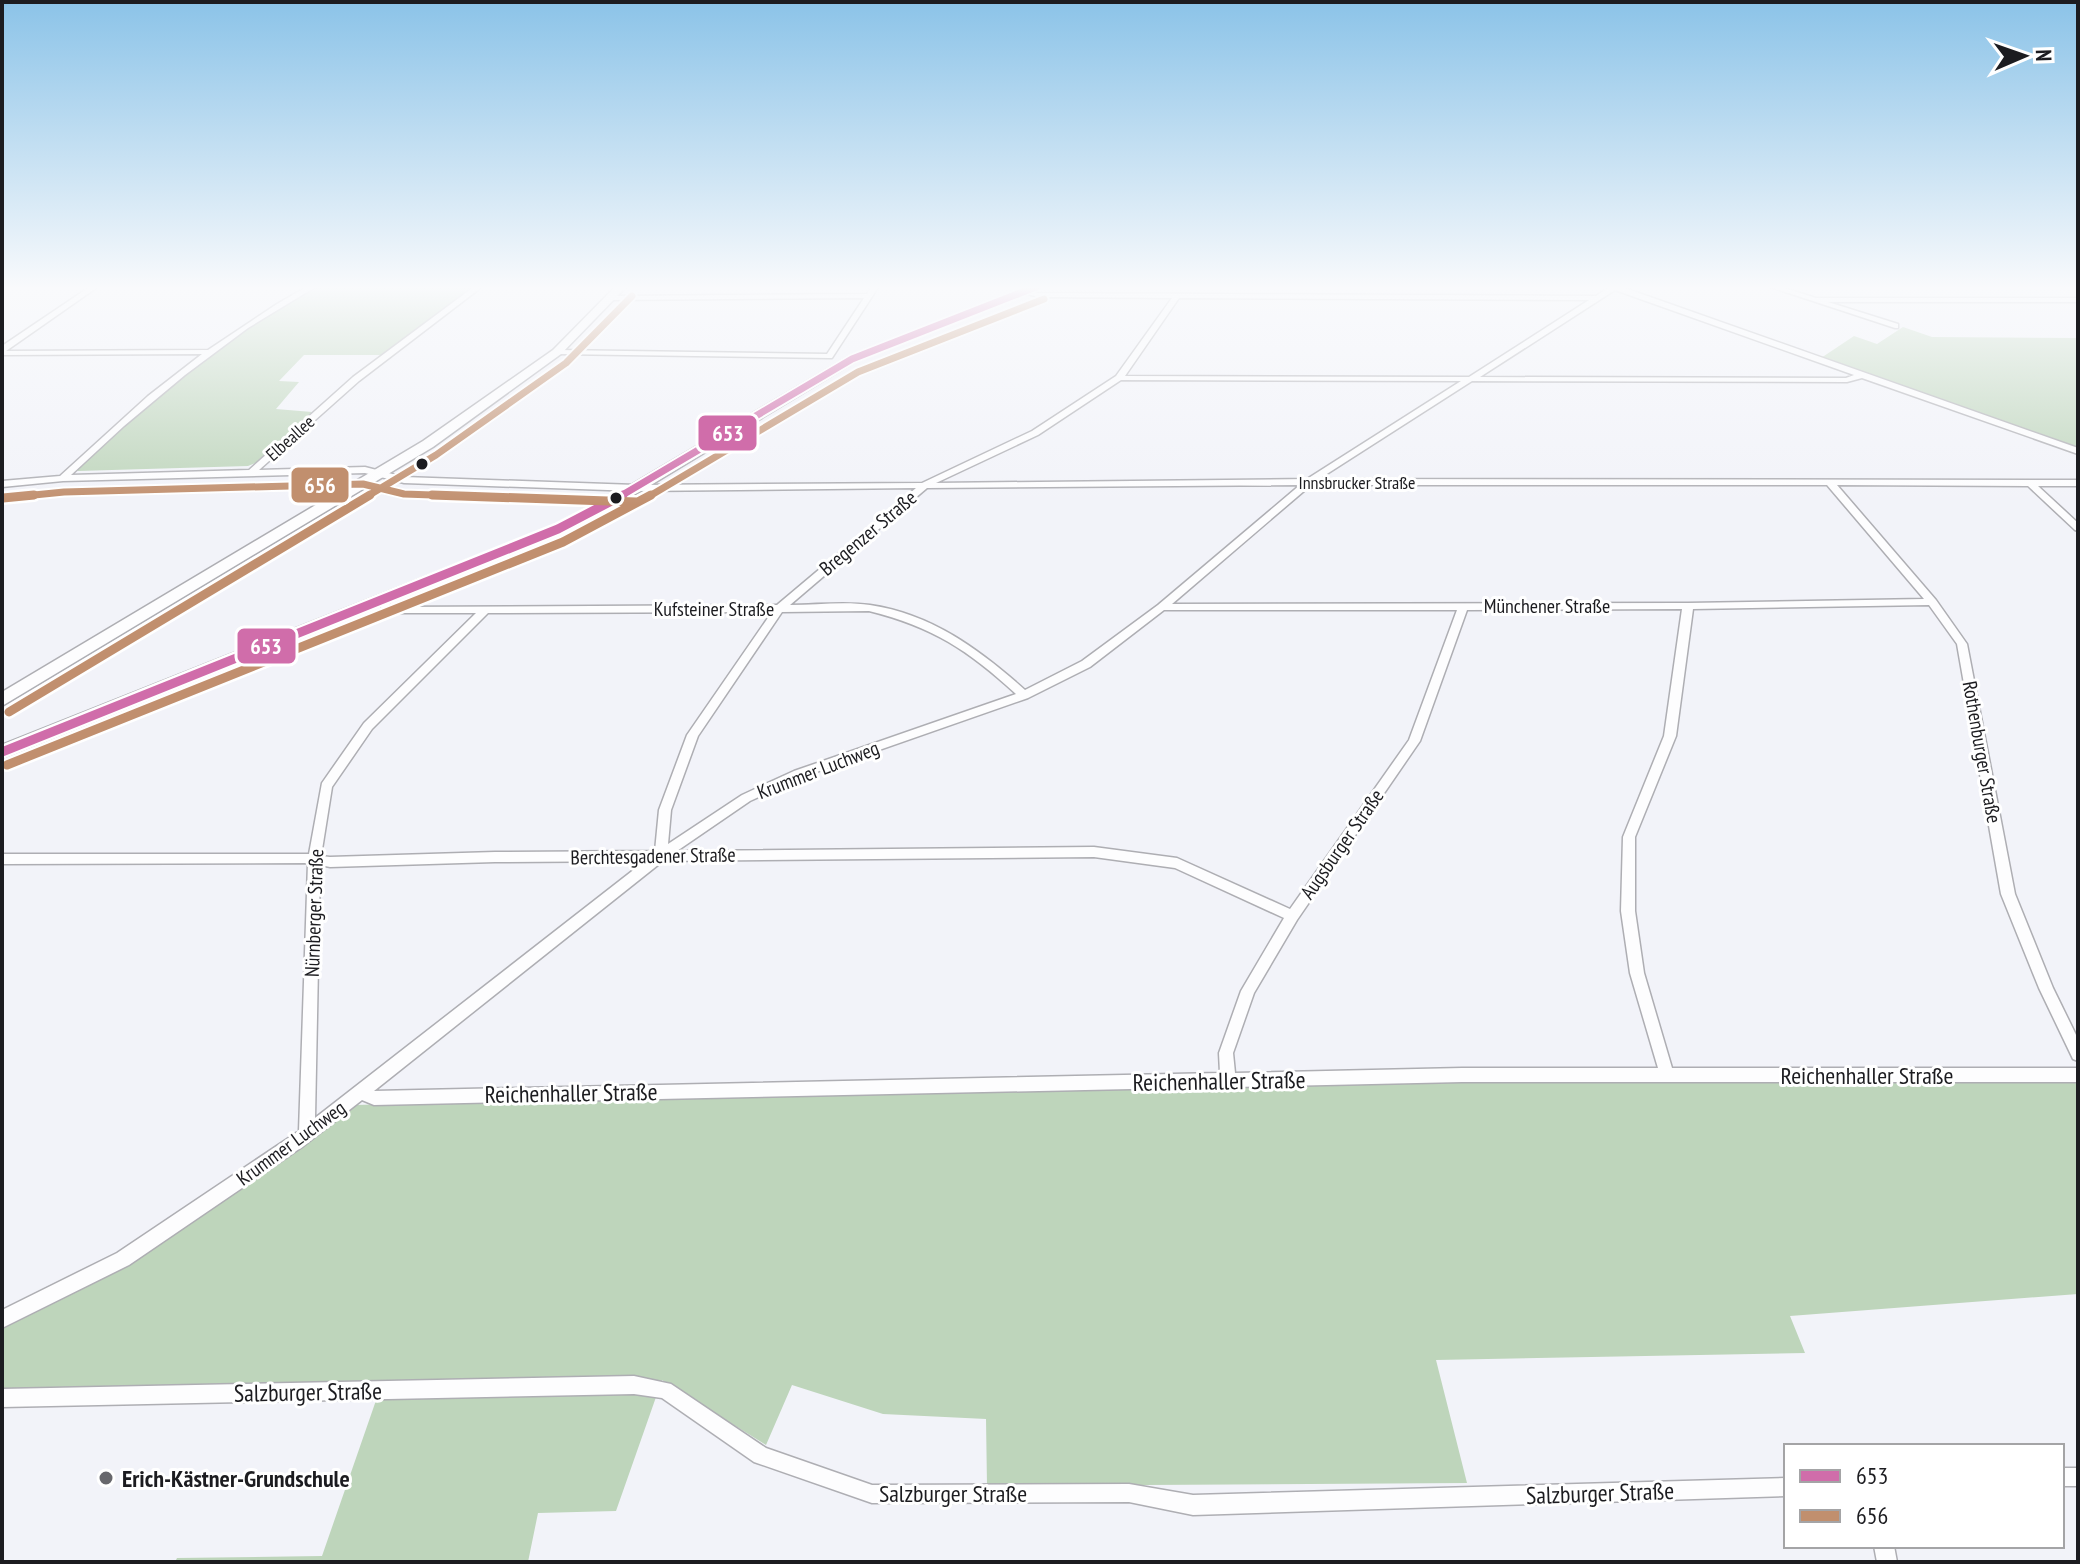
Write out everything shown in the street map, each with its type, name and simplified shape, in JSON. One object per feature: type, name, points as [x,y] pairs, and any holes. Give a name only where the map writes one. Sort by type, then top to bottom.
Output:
[{"type":"main road","points":[[2,700],[428,444],[547,359]]},
{"type":"main road","points":[[2,752],[558,529],[636,488],[852,359]]},
{"type":"street","points":[[63,478],[135,409],[199,359]]},
{"type":"street","name":"Elbeallee","points":[[252,472],[383,359]]},
{"type":"street","name":"Bregenzer Straße","points":[[661,855],[665,810],[693,735],[779,609],[926,484],[1035,433],[1119,378],[1132,359]]},
{"type":"street","name":"Krummer Luchweg","points":[[2,1319],[123,1259],[307,1134],[661,855],[746,798],[798,774],[1024,695],[1086,664],[1162,607],[1309,482],[1502,359]]},
{"type":"street","points":[[1812,359],[2078,451]]},
{"type":"street","points":[[1119,378],[1847,380],[1859,376]]},
{"type":"street","name":"Innsbrucker Straße","points":[[2,484],[63,478],[365,470],[404,480],[636,488],[1309,482],[2078,483]]},
{"type":"street","points":[[2029,482],[2078,528]]},
{"type":"street","name":"Rothenburger Straße","points":[[1830,483],[1932,602],[1962,644],[2008,894],[2043,983],[2078,1054]]},
{"type":"street","name":"Kufsteiner Straße","points":[[382,601],[388,610],[869,608],[905,616],[958,639],[1024,695]]},
{"type":"street","name":"Münchener Straße","points":[[1162,607],[1688,606],[1932,602]]},
{"type":"street","points":[[1667,1075],[1637,973],[1628,911],[1629,837],[1670,736],[1688,606]]},
{"type":"street","name":"Augsburger Straße","points":[[1228,1082],[1226,1053],[1248,991],[1292,916],[1414,741],[1463,607]]},
{"type":"street","name":"Nürnberger Straße","points":[[307,1134],[314,860],[326,786],[368,726],[485,610]]},
{"type":"street","name":"Berchtesgadener Straße","points":[[2,859],[314,860],[1094,852],[1144,856],[1177,863],[1292,916]]},
{"type":"street","name":"Reichenhaller Straße","points":[[361,1092],[374,1098],[1462,1075],[2078,1075]]},
{"type":"street","name":"Salzburger Straße","points":[[2,1398],[634,1385],[665,1390],[761,1455],[872,1494],[1129,1493],[1193,1505],[1784,1487]]},
{"type":"green space","points":[[206,359],[300,359],[279,381],[299,382],[276,409],[312,412],[258,462],[248,466],[78,471],[133,418]]},
{"type":"green space","points":[[2078,359],[2078,451],[1818,360]]},
{"type":"green space","points":[[2078,1071],[2078,1294],[1790,1316],[1805,1353],[1436,1360],[1467,1483],[987,1486],[986,1419],[883,1414],[792,1385],[766,1445],[662,1380],[616,1511],[538,1513],[528,1562],[175,1562],[177,1558],[322,1556],[381,1386],[2,1393],[2,1324],[127,1264],[356,1105],[1462,1075]]},
{"type":"transit line","name":"656","points":[[9,712],[436,455],[570,359]]},
{"type":"transit line","name":"653","points":[[2,752],[558,529],[636,488],[852,359]]},
{"type":"transit line","name":"656","points":[[7,765],[563,542],[643,500],[858,372],[891,359]]},
{"type":"transit line","name":"656","points":[[3,498],[64,492],[363,484],[404,494],[636,502]]},
{"type":"place","name":"Erich-Kästner-Grundschule","points":[[106,1478]]}]
